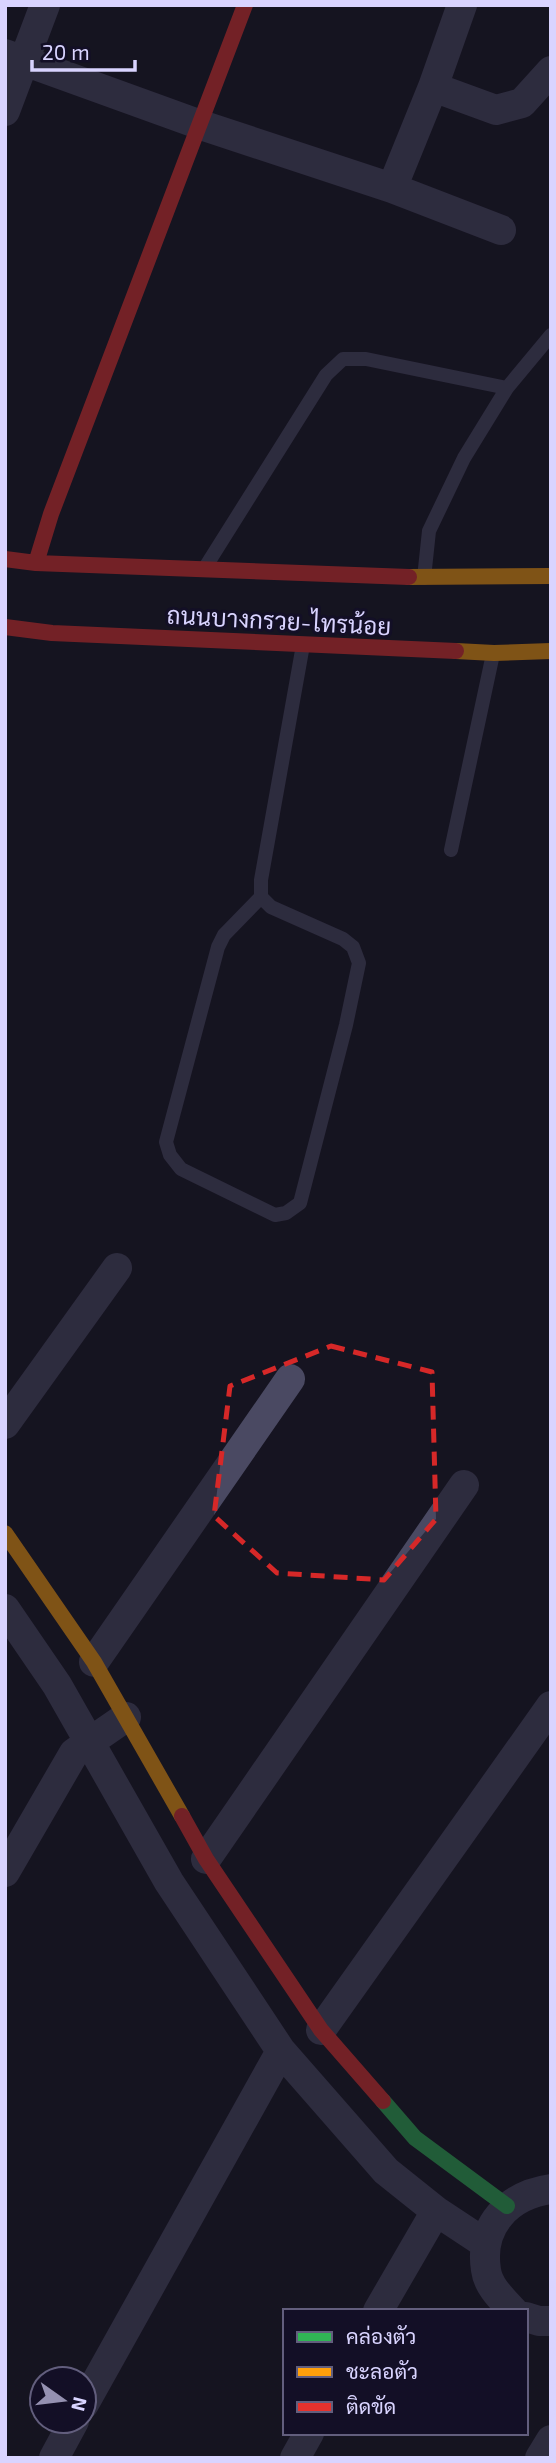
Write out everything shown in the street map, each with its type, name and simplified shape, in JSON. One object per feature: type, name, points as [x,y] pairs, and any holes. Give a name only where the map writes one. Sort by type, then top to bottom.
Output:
[{"type":"street","points":[[5,111],[14,57],[45,5]]},
{"type":"street","points":[[36,563],[51,514],[245,5]]},
{"type":"street","points":[[392,188],[433,87],[462,5]]},
{"type":"street","points":[[14,57],[201,125],[392,188],[501,230]]},
{"type":"street","points":[[433,87],[496,110],[522,103],[551,71]]},
{"type":"street","name":"ถนนบางกรวย-ไทรน้อย","points":[[5,559],[36,563],[424,578],[551,576]]},
{"type":"street","name":"ถนนบางกรวย-ไทรน้อย","points":[[5,627],[52,633],[494,653],[551,650]]},
{"type":"street","points":[[5,1424],[117,1268]]},
{"type":"street","points":[[94,1662],[290,1379]]},
{"type":"street","points":[[206,1859],[464,1485]]},
{"type":"street","points":[[5,1533],[94,1662],[206,1859],[321,2030],[415,2138],[507,2206]]},
{"type":"street","points":[[5,1609],[57,1685],[169,1882],[281,2052],[386,2171],[436,2211],[486,2244]]},
{"type":"street","points":[[321,2030],[551,1706]]},
{"type":"street","points":[[5,1872],[74,1753],[125,1717]]},
{"type":"street","points":[[98,2379],[281,2052]]},
{"type":"street","points":[[511,2309],[496,2293],[486,2271],[486,2244],[495,2221],[507,2206],[536,2192],[551,2189]]},
{"type":"street","points":[[380,2309],[436,2211]]},
{"type":"street","points":[[528,2318],[551,2321]]},
{"type":"street","points":[[54,2458],[66,2435]]},
{"type":"street","points":[[295,2458],[308,2435]]},
{"type":"street","points":[[540,2458],[551,2440]]},
{"type":"lane","points":[[424,578],[429,531],[464,458],[507,388],[551,335]]},
{"type":"lane","points":[[203,570],[326,375],[343,359],[366,359],[507,388]]},
{"type":"lane","points":[[261,897],[230,928],[218,947],[166,1142],[170,1155],[181,1169],[275,1215],[286,1213],[300,1203],[346,1025],[359,963],[353,947],[343,939],[271,907],[261,897],[261,880],[303,643]]},
{"type":"lane","points":[[451,850],[494,653]]},
{"type":"highlighted area","points":[[331,1346],[432,1372],[436,1519],[384,1580],[277,1573],[214,1516],[230,1386]]},
{"type":"traffic: fast","points":[[383,2101],[415,2138],[507,2206]]},
{"type":"traffic: slow","points":[[409,577],[551,576]]},
{"type":"traffic: slow","points":[[456,651],[551,651]]},
{"type":"traffic: slow","points":[[5,1533],[94,1662],[182,1816]]},
{"type":"traffic: jam","points":[[36,563],[51,514],[245,5]]},
{"type":"traffic: jam","points":[[5,559],[36,563],[409,577]]},
{"type":"traffic: jam","points":[[5,627],[52,633],[456,651]]},
{"type":"traffic: jam","points":[[182,1816],[206,1859],[321,2030],[383,2101]]}]
